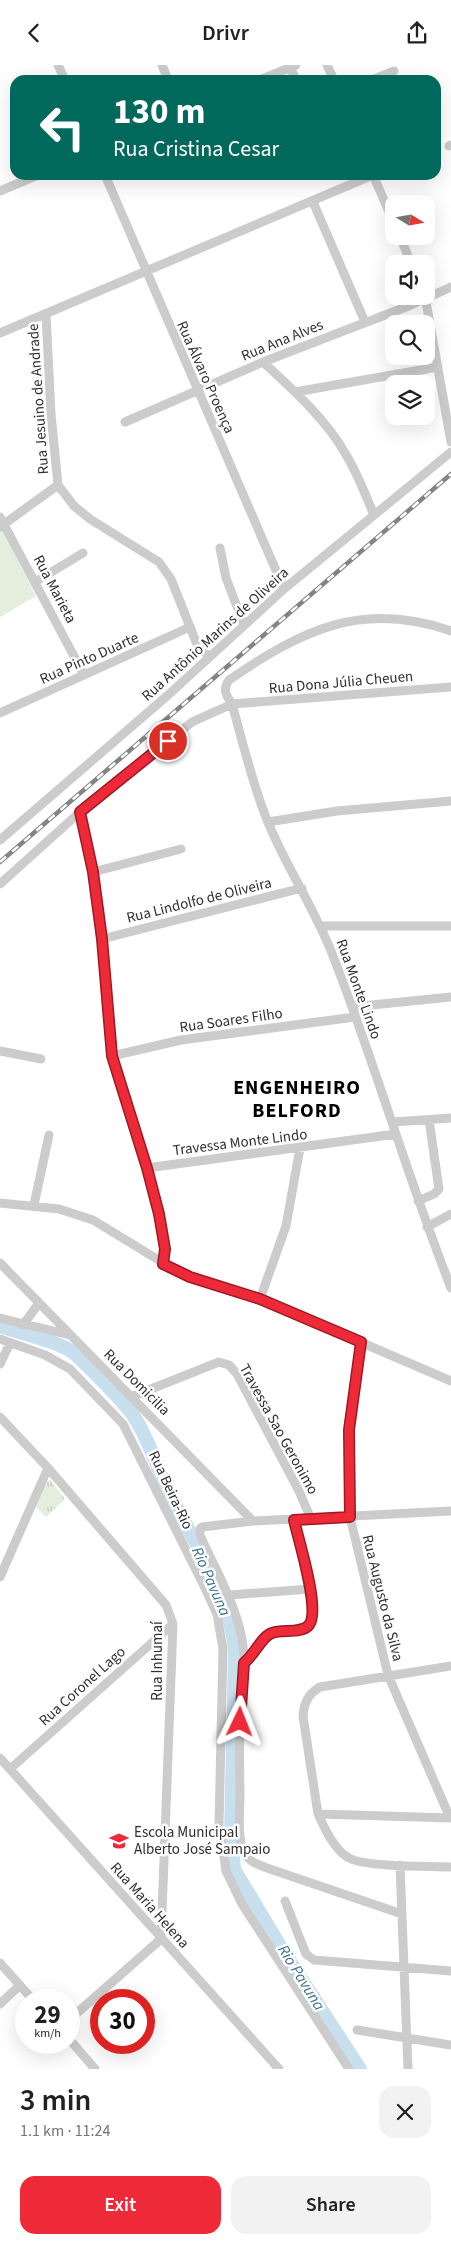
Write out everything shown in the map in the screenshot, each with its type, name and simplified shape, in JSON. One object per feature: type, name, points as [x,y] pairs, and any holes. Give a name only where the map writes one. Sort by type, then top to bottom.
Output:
[{"type":"street","points":[[272,75],[293,66]]},
{"type":"street","points":[[384,75],[394,71]]},
{"type":"street","points":[[0,191],[26,180]]},
{"type":"street","name":"Rua Álvaro Proença","points":[[107,180],[284,589]]},
{"type":"street","points":[[0,333],[362,180]]},
{"type":"street","points":[[375,180],[385,202]]},
{"type":"street","points":[[313,202],[365,322]]},
{"type":"street","name":"Rua Ana Alves","points":[[435,293],[451,287]]},
{"type":"street","name":"Rua Ana Alves","points":[[125,422],[263,361],[406,305]]},
{"type":"street","points":[[427,305],[451,442]]},
{"type":"street","name":"Rua Jesuino de Andrade","points":[[46,314],[51,414],[58,485],[74,506],[90,519],[159,563],[171,579],[196,642],[209,657]]},
{"type":"street","points":[[263,361],[295,392],[344,451],[374,515]]},
{"type":"street","points":[[295,392],[438,367]]},
{"type":"street","name":"Rua Antônio Marins de Oliveira","points":[[0,840],[167,696],[284,589],[451,452]]},
{"type":"street","points":[[1,522],[58,485]]},
{"type":"street","name":"Rua Marieta","points":[[1,522],[84,675]]},
{"type":"street","points":[[220,548],[226,578],[244,625]]},
{"type":"street","points":[[35,582],[83,553]]},
{"type":"street","name":"Rua Monte Lindo","points":[[451,631],[406,620],[379,618],[352,621],[302,635],[266,655],[229,680],[225,686],[225,694],[232,705],[268,822],[321,926],[393,1122],[427,1227],[451,1288]]},
{"type":"street","name":"Rua Pinto Duarte","points":[[0,713],[190,627]]},
{"type":"street","name":"Rua Dona Júlia Cheuen","points":[[0,883],[80,812],[192,721],[232,705],[451,687]]},
{"type":"street","points":[[268,822],[337,811],[451,801]]},
{"type":"street","points":[[80,812],[93,872],[102,939],[112,1056],[147,1168],[163,1234],[165,1249],[163,1264]]},
{"type":"street","points":[[93,872],[181,849]]},
{"type":"street","name":"Rua Lindolfo de Oliveira","points":[[102,939],[302,888]]},
{"type":"street","points":[[321,926],[451,926]]},
{"type":"street","points":[[352,1007],[451,997]]},
{"type":"street","name":"Rua Soares Filho","points":[[112,1056],[181,1040],[355,1017]]},
{"type":"street","points":[[0,1051],[41,1059]]},
{"type":"street","points":[[393,1122],[451,1117]]},
{"type":"street","points":[[418,1201],[434,1194],[439,1189],[429,1120]]},
{"type":"street","name":"Travessa Monte Lindo","points":[[147,1168],[396,1134]]},
{"type":"street","points":[[34,1205],[48,1135]]},
{"type":"street","points":[[260,1299],[286,1226],[300,1148]]},
{"type":"street","points":[[0,1203],[59,1209],[93,1220],[163,1264],[190,1277],[260,1299],[451,1381]]},
{"type":"street","points":[[427,1227],[451,1214]]},
{"type":"street","name":"Rua Domicilia","points":[[0,1263],[253,1521]]},
{"type":"street","points":[[24,1325],[39,1303]]},
{"type":"street","points":[[0,1318],[71,1335]]},
{"type":"street","name":"Rua Beira-Rio","points":[[0,1339],[45,1355],[70,1369],[123,1424],[205,1588],[217,1614],[223,1649],[219,1825],[226,1871],[242,1904],[349,2069]]},
{"type":"street","name":"Rua Augusto da Silva","points":[[361,1342],[349,1430],[350,1517],[388,1675],[450,1818]]},
{"type":"street","points":[[0,1364],[10,1343]]},
{"type":"street","name":"Travessa Sao Geronimo","points":[[131,1397],[219,1362],[228,1365],[242,1382],[299,1491],[311,1519]]},
{"type":"street","name":"Rua Inhumaí","points":[[0,1417],[48,1468],[166,1605],[173,1623],[161,1939]]},
{"type":"street","points":[[0,1577],[48,1468]]},
{"type":"street","points":[[402,1914],[266,1868],[248,1858],[243,1850],[240,1814],[240,1707],[244,1663],[243,1644],[229,1595],[200,1535],[200,1529],[253,1521],[451,1511]]},
{"type":"street","points":[[244,1663],[256,1652],[266,1635],[272,1632],[303,1629],[310,1624],[313,1609],[310,1589],[294,1520]]},
{"type":"street","points":[[229,1595],[310,1589]]},
{"type":"street","name":"Rua Coronel Lago","points":[[10,1769],[173,1623]]},
{"type":"street","points":[[451,1666],[320,1687],[314,1690],[306,1701],[303,1716],[318,1814],[343,1854],[351,1859],[400,1865],[451,1867]]},
{"type":"street","name":"Rua Maria Helena","points":[[0,1758],[279,2069]]},
{"type":"street","points":[[318,1814],[450,1818]]},
{"type":"street","points":[[400,1865],[408,2069]]},
{"type":"street","points":[[285,1901],[309,1957],[404,1968],[451,1971]]},
{"type":"street","points":[[80,2010],[161,1939]]},
{"type":"street","points":[[0,1963],[23,1989]]},
{"type":"street","points":[[0,2003],[20,1985]]},
{"type":"street","points":[[358,2030],[451,2045]]},
{"type":"street","points":[[80,2051],[96,2069]]},
{"type":"green space","points":[[2,529],[36,596],[0,617],[0,531]]},
{"type":"green space","points":[[50,1480],[65,1499],[46,1517],[35,1506],[45,1483]]},
{"type":"waterway","name":"Rio Pavuna","points":[[0,1326],[50,1341],[75,1354],[128,1408],[144,1433],[168,1491],[218,1588],[232,1629],[235,1651],[231,1835],[234,1869],[283,1951],[360,2069]]},
{"type":"railway","points":[[0,862],[451,474]]},
{"type":"place","name":"Escola Municipal Alberto José Sampaio","points":[[119,1841]]},
{"type":"district","name":"ENGENHEIRO BELFORD","points":[[297,1098]]},
{"type":"route","points":[[168,741],[80,812],[93,872],[102,939],[112,1056],[147,1168],[159,1214],[165,1249],[163,1264],[190,1277],[260,1299],[361,1342],[349,1430],[350,1517],[294,1520],[310,1589],[313,1609],[312,1618],[310,1624],[303,1629],[272,1632],[266,1635],[256,1652],[244,1663],[240,1722]]}]
